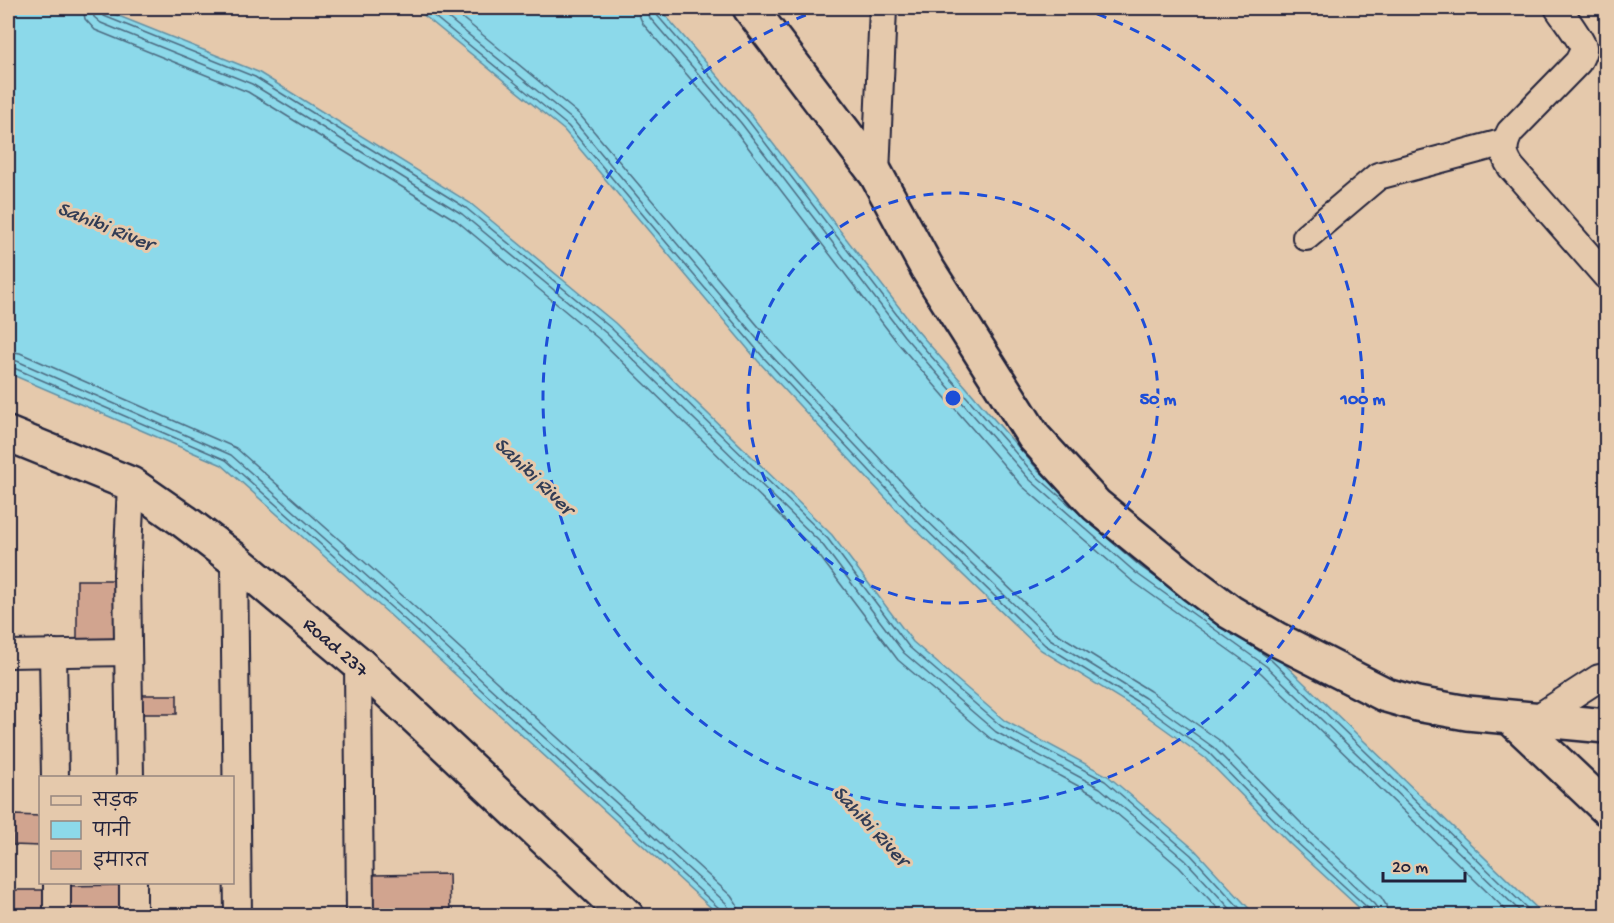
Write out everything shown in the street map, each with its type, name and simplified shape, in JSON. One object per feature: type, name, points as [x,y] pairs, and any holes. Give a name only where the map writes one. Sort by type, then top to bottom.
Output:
[{"type":"street","points":[[750,8],[876,174],[927,268],[1034,437],[1096,505],[1230,612],[1276,639],[1386,695],[1417,704],[1467,713],[1606,726]]},
{"type":"street","points":[[876,174],[883,8]]},
{"type":"street","points":[[1558,8],[1579,40],[1583,48],[1582,55],[1578,62],[1510,132],[1504,151],[1511,167],[1606,276]]},
{"type":"street","points":[[1306,237],[1378,176],[1505,142]]},
{"type":"street","name":"Road 237","points":[[8,434],[131,484],[234,559],[358,663],[621,912]]},
{"type":"street","points":[[130,776],[127,574],[131,484]]},
{"type":"street","points":[[234,559],[238,915]]},
{"type":"street","points":[[8,654],[128,652]]},
{"type":"street","points":[[54,653],[55,776]]},
{"type":"street","points":[[358,663],[360,915]]},
{"type":"street","points":[[1522,719],[1599,678],[1606,677]]},
{"type":"street","points":[[1522,719],[1606,808]]},
{"type":"street","points":[[57,884],[57,915]]},
{"type":"street","points":[[133,884],[134,915]]},
{"type":"water","name":"Sahibi River","points":[[8,8],[99,8],[258,72],[470,203],[615,323],[832,535],[913,642],[1005,721],[1108,776],[1195,850],[1255,915],[719,915],[222,465],[8,373]]},
{"type":"water","points":[[415,8],[659,8],[751,115],[915,328],[1038,470],[1145,562],[1275,655],[1544,915],[1367,915],[1290,844],[1205,758],[1137,709],[1041,650],[908,522],[758,361],[564,130]]},
{"type":"building","points":[[77,580],[119,580],[119,644],[77,644]]},
{"type":"building","points":[[8,588],[10,588],[9,650],[8,650]]},
{"type":"building","points":[[136,695],[177,695],[177,714],[136,714]]},
{"type":"building","points":[[13,815],[39,816],[39,846],[13,845]]},
{"type":"building","points":[[449,874],[450,916],[372,916],[371,875]]},
{"type":"building","points":[[126,885],[126,912],[65,913],[64,886]]},
{"type":"building","points":[[8,890],[54,890],[54,914],[8,914]]}]
